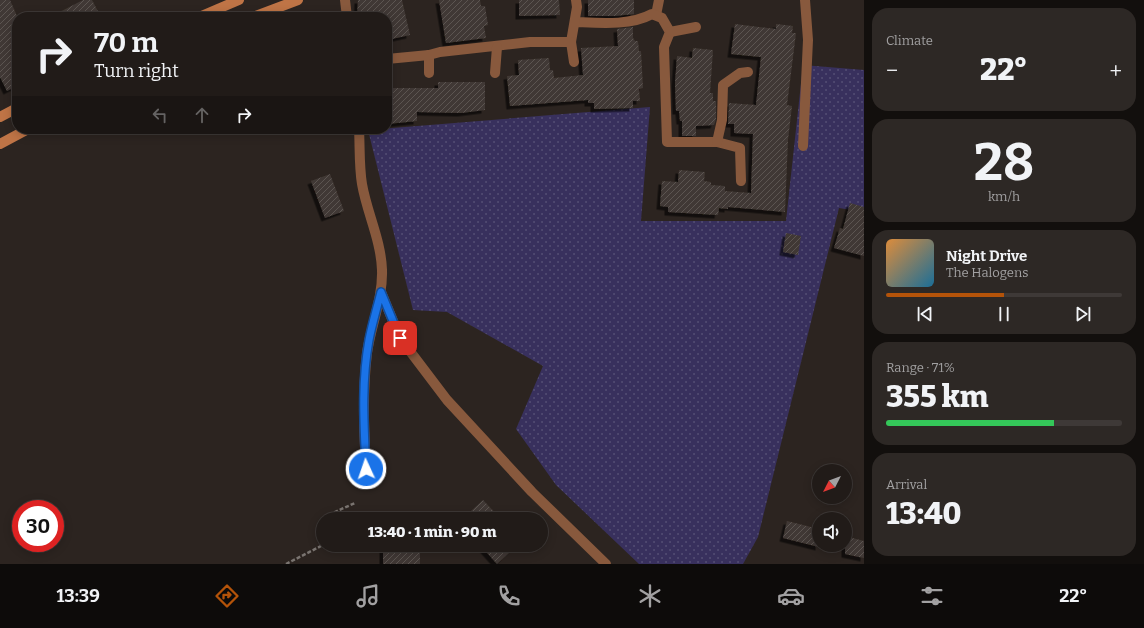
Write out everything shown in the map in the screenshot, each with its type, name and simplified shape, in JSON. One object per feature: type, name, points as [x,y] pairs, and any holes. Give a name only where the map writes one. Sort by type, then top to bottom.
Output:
[{"type":"street","points":[[211,12],[239,0]]},
{"type":"street","points":[[266,12],[298,0]]},
{"type":"street","points":[[345,0],[346,12]]},
{"type":"street","points":[[574,62],[571,42],[577,7],[576,0]]},
{"type":"street","points":[[656,16],[659,0]]},
{"type":"street","points":[[803,146],[808,40],[805,0]]},
{"type":"street","points":[[575,22],[605,23],[642,20],[652,14],[662,18],[670,32]]},
{"type":"street","points":[[670,32],[696,28]]},
{"type":"street","points":[[670,32],[664,47],[667,142],[717,142],[740,148],[741,181]]},
{"type":"street","points":[[392,59],[429,56],[440,52],[497,47],[530,42],[571,42]]},
{"type":"street","points":[[495,73],[497,47]]},
{"type":"street","points":[[429,56],[429,73]]},
{"type":"street","points":[[717,142],[722,120],[723,85],[740,73],[748,72]]},
{"type":"street","points":[[0,117],[12,111]]},
{"type":"street","points":[[0,144],[19,134]]},
{"type":"street","points":[[359,134],[362,183],[380,250],[382,270],[381,292],[369,339],[364,375],[363,414],[367,481]]},
{"type":"street","points":[[381,292],[400,338],[447,400],[532,492],[606,564]]},
{"type":"path","points":[[335,512],[355,503]]},
{"type":"path","points":[[286,564],[316,549]]},
{"type":"shaded area","points":[[803,65],[864,70],[864,212],[839,208],[758,537],[743,564],[639,564],[556,485],[516,429],[543,366],[447,312],[413,310],[369,134],[392,134],[392,128],[650,107],[641,221],[786,221]]},
{"type":"building","points":[[0,0],[10,0],[15,12],[12,12],[12,88],[7,91],[0,77]]},
{"type":"building","points":[[83,0],[92,0],[98,12],[60,12]]},
{"type":"building","points":[[358,0],[402,0],[410,35],[392,39],[392,12],[357,12]]},
{"type":"building","points":[[439,0],[480,0],[481,6],[485,6],[488,25],[484,26],[486,38],[446,43]]},
{"type":"building","points":[[519,0],[559,0],[560,15],[519,16]]},
{"type":"building","points":[[588,0],[634,0],[634,14],[588,16]]},
{"type":"building","points":[[735,24],[776,29],[776,24],[793,26],[792,33],[796,33],[787,105],[792,106],[788,140],[785,212],[728,207],[728,209],[719,208],[718,215],[668,212],[668,207],[660,206],[662,181],[678,182],[679,170],[705,172],[704,181],[711,182],[711,185],[725,186],[725,191],[751,193],[753,134],[734,133],[734,124],[728,124],[729,103],[756,105],[761,57],[731,54]]},
{"type":"building","points":[[633,27],[633,38],[635,41],[638,41],[639,51],[641,51],[643,88],[639,89],[640,101],[633,101],[633,108],[594,109],[594,103],[588,103],[588,100],[510,106],[507,76],[519,75],[518,60],[549,58],[550,70],[553,70],[554,78],[583,75],[581,48],[618,46],[617,29]]},
{"type":"building","points":[[693,48],[713,50],[710,93],[713,93],[713,101],[716,101],[716,119],[714,125],[696,126],[696,136],[682,136],[682,121],[680,121],[679,111],[676,111],[675,83],[677,56],[692,58]]},
{"type":"building","points":[[438,82],[485,82],[485,110],[461,113],[417,112],[417,121],[392,124],[392,88],[438,88]]},
{"type":"building","points":[[330,174],[344,211],[325,218],[311,181]]},
{"type":"building","points":[[850,203],[864,207],[864,256],[834,248],[840,228],[843,229]]},
{"type":"building","points":[[786,233],[801,236],[798,255],[783,252]]},
{"type":"building","points":[[483,500],[494,512],[470,512]]},
{"type":"building","points":[[787,521],[812,527],[812,545],[783,538]]},
{"type":"building","points":[[852,538],[864,541],[864,558],[845,554],[845,552],[852,552]]},
{"type":"building","points":[[383,552],[420,552],[420,564],[383,564]]},
{"type":"building","points":[[486,552],[510,552],[497,564]]},
{"type":"route","points":[[366,469],[363,414],[364,375],[369,339],[381,292],[400,338]]}]
